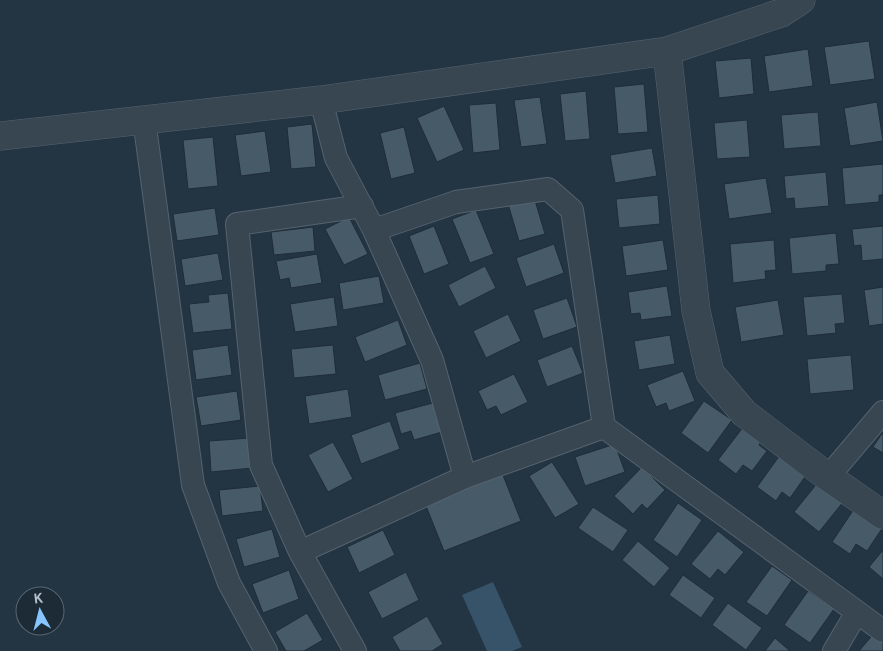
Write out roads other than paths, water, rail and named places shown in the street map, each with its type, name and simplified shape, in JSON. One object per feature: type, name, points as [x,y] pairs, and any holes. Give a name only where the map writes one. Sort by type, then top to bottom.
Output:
[{"type":"street","points":[[0,136],[321,100],[666,51],[781,14],[801,0]]},
{"type":"street","points":[[666,51],[696,311],[710,373],[744,413],[883,516]]},
{"type":"street","points":[[321,100],[336,158],[374,230],[432,360],[465,477]]},
{"type":"street","points":[[144,119],[193,485],[230,583],[266,651]]},
{"type":"street","points":[[374,230],[456,202],[548,189],[572,210],[604,427],[883,632]]},
{"type":"street","points":[[355,651],[300,552],[261,465],[237,224],[362,206]]},
{"type":"street","points":[[828,477],[883,412]]},
{"type":"street","points":[[300,552],[465,477],[604,427]]},
{"type":"street","points":[[834,651],[857,612]]},
{"type":"water","points":[[493,582],[522,647],[512,651],[487,651],[462,595]]}]
